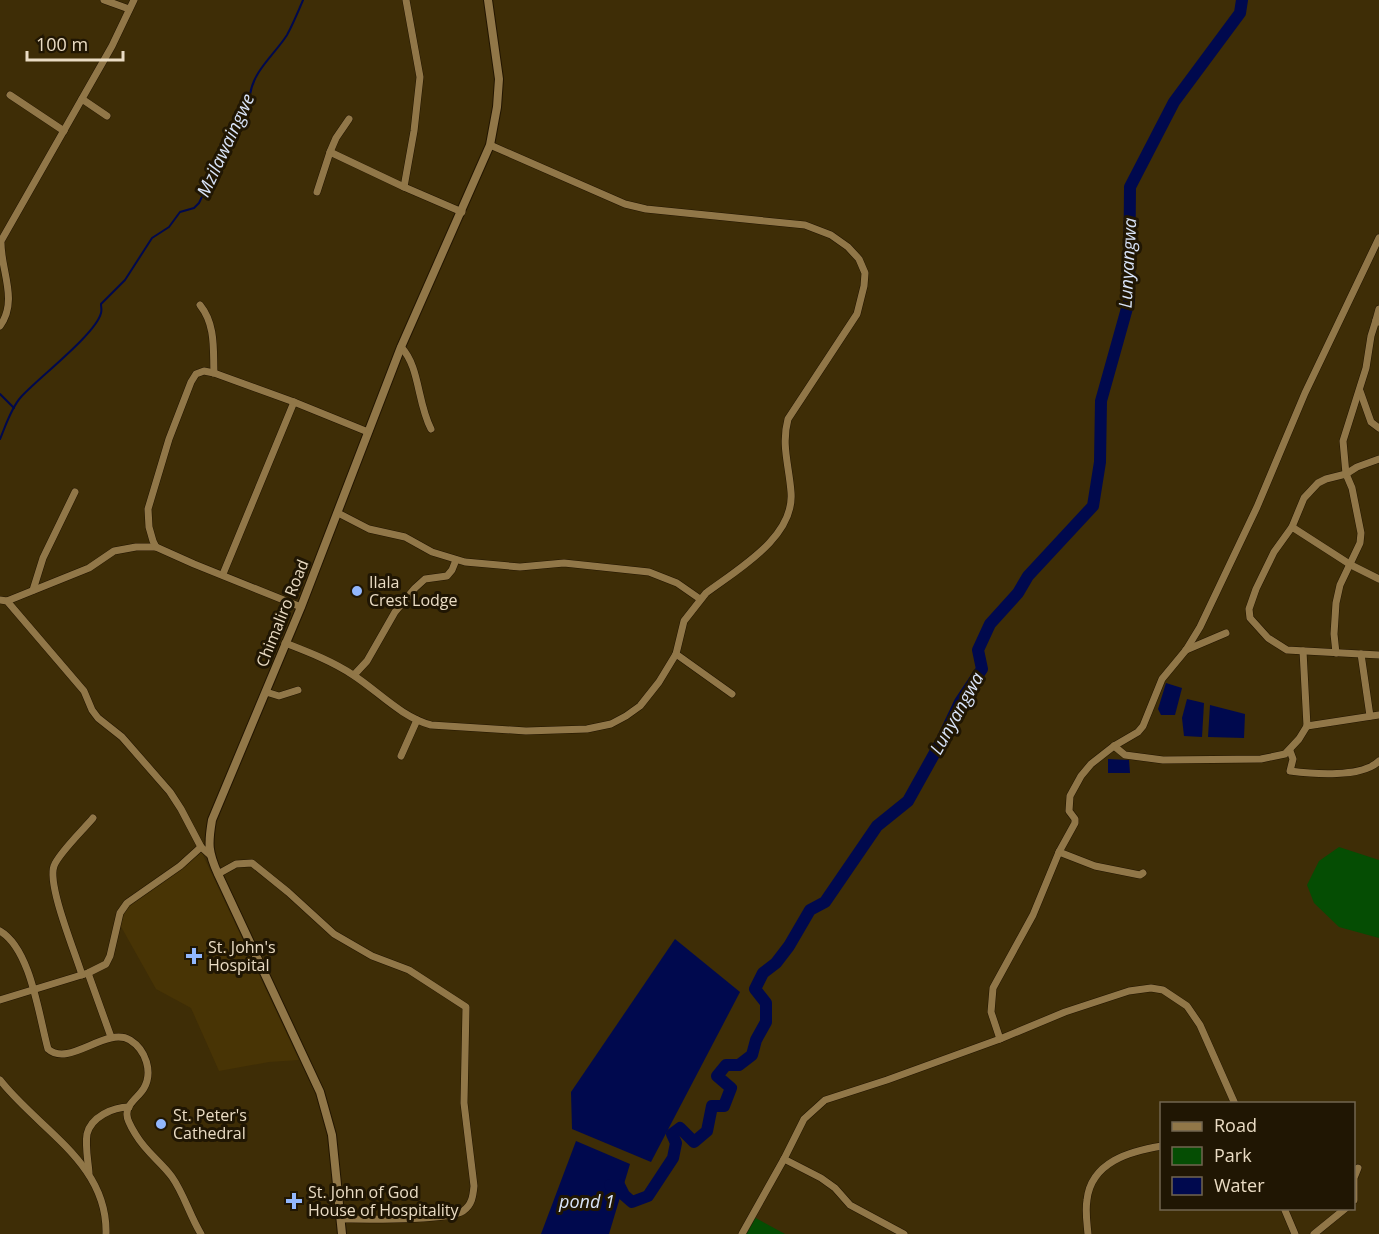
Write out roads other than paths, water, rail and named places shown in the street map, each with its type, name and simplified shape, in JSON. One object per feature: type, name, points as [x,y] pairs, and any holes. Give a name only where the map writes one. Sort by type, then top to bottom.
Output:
[{"type":"street","points":[[104,0],[129,9]]},
{"type":"street","points":[[0,326],[7,311],[9,297],[0,241],[112,46],[134,0]]},
{"type":"street","points":[[404,187],[414,131],[420,77],[406,0]]},
{"type":"street","name":"Chimaliro Road","points":[[342,1234],[332,1134],[320,1092],[218,874],[210,855],[209,838],[212,820],[301,608],[401,346],[490,145],[498,107],[499,79],[488,0]]},
{"type":"street","points":[[10,95],[64,131]]},
{"type":"street","points":[[82,99],[107,116]]},
{"type":"street","points":[[317,192],[336,138],[349,118]]},
{"type":"street","points":[[285,643],[333,663],[354,675],[417,720],[431,725],[526,730],[587,729],[610,724],[626,716],[640,705],[659,682],[676,654],[684,621],[706,592],[770,544],[787,518],[792,504],[784,435],[788,419],[857,314],[865,273],[859,259],[848,247],[831,235],[805,225],[626,204],[490,145]]},
{"type":"street","points":[[330,152],[462,212]]},
{"type":"street","points":[[1000,1039],[991,1012],[993,988],[1033,915],[1059,852],[1076,821],[1069,807],[1074,787],[1091,764],[1114,746],[1138,732],[1143,726],[1162,679],[1186,650],[1200,627],[1257,507],[1305,393],[1379,238]]},
{"type":"street","points":[[200,305],[211,324],[214,373]]},
{"type":"street","points":[[1336,653],[1334,634],[1336,603],[1340,585],[1360,543],[1361,533],[1353,488],[1346,474],[1343,441],[1360,391],[1379,309]]},
{"type":"street","points":[[401,346],[412,360],[421,406],[431,429]]},
{"type":"street","points":[[156,547],[149,527],[148,509],[169,440],[190,382],[196,374],[204,371],[214,373],[368,432]]},
{"type":"street","points":[[1360,391],[1371,422],[1379,428]]},
{"type":"street","points":[[223,574],[294,402]]},
{"type":"street","points":[[1379,459],[1357,467],[1346,474],[1326,479],[1311,489],[1300,504],[1297,519],[1274,552],[1249,609],[1250,618],[1268,638],[1287,650],[1379,654]]},
{"type":"street","points":[[33,590],[43,558],[75,492]]},
{"type":"street","points":[[338,513],[369,529],[405,537],[432,552],[456,560],[474,564],[515,567],[564,564],[649,572],[677,583],[700,599]]},
{"type":"street","points":[[1292,527],[1351,565],[1379,579]]},
{"type":"street","points":[[210,855],[201,847],[182,808],[170,792],[122,737],[98,718],[84,692],[3,601],[50,586],[89,568],[114,551],[136,547],[156,547],[301,608]]},
{"type":"street","points":[[354,675],[367,661],[393,615],[415,588],[425,579],[447,576],[456,560]]},
{"type":"street","points":[[1186,650],[1226,633]]},
{"type":"street","points":[[1114,746],[1125,756],[1163,760],[1261,759],[1290,751],[1307,726],[1303,651]]},
{"type":"street","points":[[676,654],[732,694]]},
{"type":"street","points":[[1361,654],[1370,716]]},
{"type":"street","points":[[266,692],[279,696],[298,690]]},
{"type":"street","points":[[1307,726],[1379,715]]},
{"type":"street","points":[[401,756],[417,720]]},
{"type":"street","points":[[1290,751],[1293,759],[1290,771],[1317,774],[1341,772],[1367,768],[1379,761]]},
{"type":"street","points":[[93,818],[58,860],[54,871],[55,889],[85,974],[111,1037]]},
{"type":"street","points":[[0,1000],[85,974],[106,964],[120,913],[127,903],[180,866],[201,847]]},
{"type":"street","points":[[1059,852],[1095,866],[1140,875],[1143,873]]},
{"type":"street","points":[[218,874],[236,864],[252,863],[334,934],[372,956],[409,970],[466,1007],[464,1103],[474,1186],[469,1205],[458,1214],[441,1217],[341,1219]]},
{"type":"street","points":[[0,931],[13,942],[35,990],[48,1049],[54,1054],[60,1054],[111,1037],[128,1039],[137,1046],[147,1065],[148,1078],[143,1089],[129,1107],[127,1115],[141,1144],[171,1175],[201,1234]]},
{"type":"street","points":[[742,1234],[804,1119],[825,1100],[887,1080],[1000,1039],[1065,1012],[1129,991],[1151,988],[1163,990],[1187,1006],[1200,1025],[1234,1102]]},
{"type":"street","points":[[0,1080],[10,1093],[76,1156],[88,1173],[103,1206],[106,1234]]},
{"type":"street","points":[[88,1173],[88,1130],[93,1122],[110,1110],[129,1107]]},
{"type":"street","points":[[1088,1234],[1087,1200],[1090,1187],[1097,1174],[1106,1165],[1136,1150],[1160,1146]]},
{"type":"street","points":[[784,1159],[821,1178],[835,1188],[850,1205],[903,1234]]},
{"type":"street","points":[[1355,1176],[1358,1168]]},
{"type":"street","points":[[1284,1210],[1295,1234]]},
{"type":"street","points":[[1314,1234],[1345,1210]]},
{"type":"water","points":[[1166,683],[1182,688],[1175,715],[1161,715],[1158,709]]},
{"type":"water","points":[[1187,699],[1204,703],[1202,737],[1184,736],[1182,718]]},
{"type":"water","points":[[1210,705],[1245,714],[1244,738],[1208,737]]},
{"type":"water","points":[[1108,759],[1129,760],[1130,773],[1108,773]]},
{"type":"water","points":[[675,939],[740,992],[651,1162],[572,1129],[571,1092]]},
{"type":"water","name":"pond 1","points":[[576,1141],[630,1164],[609,1234],[541,1234]]},
{"type":"waterway","name":"Mzilawaingwe","points":[[0,439],[17,401],[89,332],[101,313],[101,304],[125,280],[152,238],[169,227],[180,212],[194,208],[199,203],[208,184],[207,181],[250,95],[255,78],[287,35],[303,0]]},
{"type":"waterway","name":"Lunyangwa","points":[[610,1185],[619,1185],[624,1195],[632,1202],[648,1196],[673,1158],[676,1143],[672,1134],[680,1128],[694,1142],[707,1131],[712,1106],[724,1106],[731,1088],[717,1076],[726,1065],[739,1065],[752,1055],[756,1040],[766,1022],[766,1003],[755,989],[763,973],[776,963],[789,946],[810,910],[825,902],[877,826],[908,801],[960,702],[982,669],[978,650],[990,624],[1018,593],[1028,576],[1093,506],[1100,462],[1101,401],[1129,301],[1130,187],[1174,102],[1240,13],[1242,0]]},
{"type":"waterway","name":"Mzilawaingwe","points":[[0,394],[14,408]]},
{"type":"place","name":"Ilala Crest Lodge","points":[[357,591]]},
{"type":"place","name":"St. John's Hospital","points":[[194,956]]},
{"type":"place","name":"St. Peter's Cathedral","points":[[161,1124]]},
{"type":"place","name":"St. John of God House of Hospitality","points":[[294,1201]]}]
